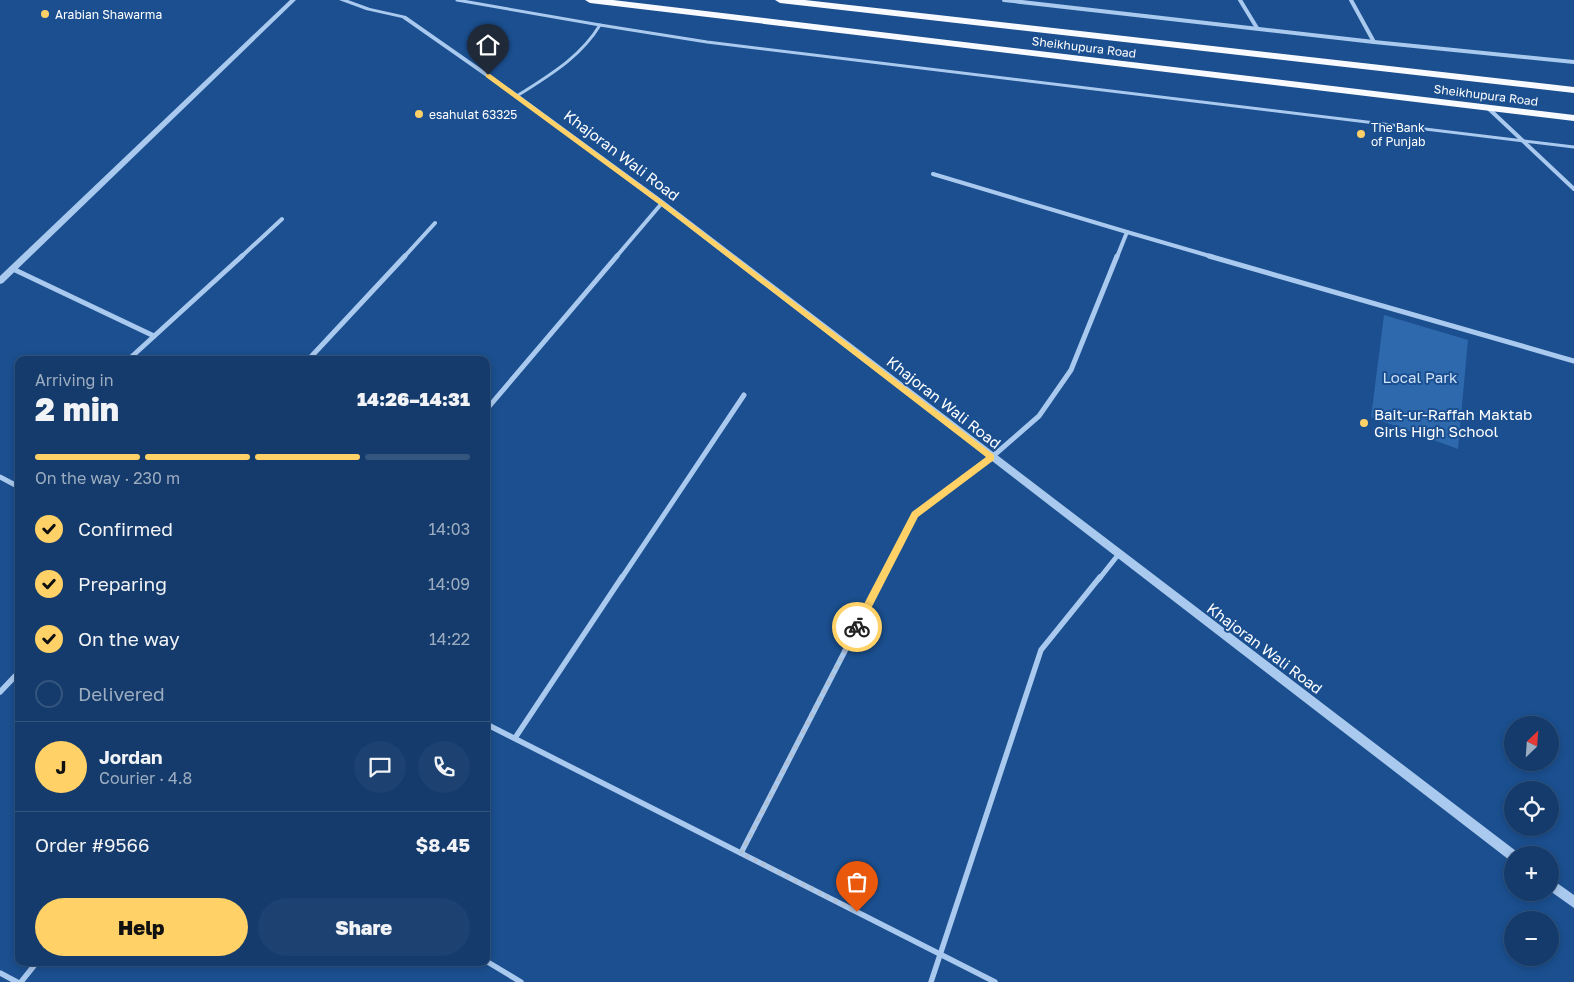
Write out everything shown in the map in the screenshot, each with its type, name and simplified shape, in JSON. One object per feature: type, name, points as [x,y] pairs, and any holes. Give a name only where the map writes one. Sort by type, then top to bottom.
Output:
[{"type":"highway","name":"Sheikhupura Road","points":[[590,0],[1574,118]]},
{"type":"highway","name":"Sheikhupura Road","points":[[780,0],[1574,90]]},
{"type":"street","points":[[0,281],[293,0]]},
{"type":"street","name":"Khajoran Wali Road","points":[[342,0],[404,18],[517,96],[662,203],[1118,555],[1504,849]]},
{"type":"street","points":[[1004,0],[1374,42],[1574,62]]},
{"type":"street","points":[[1240,0],[1257,28]]},
{"type":"street","points":[[1351,0],[1374,42]]},
{"type":"street","points":[[1488,108],[1574,190]]},
{"type":"street","points":[[933,174],[1574,361]]},
{"type":"street","points":[[490,405],[662,203]]},
{"type":"street","points":[[132,356],[282,219]]},
{"type":"street","points":[[312,356],[435,223]]},
{"type":"street","points":[[741,853],[915,515],[992,457],[1039,416],[1071,370],[1127,232]]},
{"type":"street","points":[[13,269],[154,336]]},
{"type":"street","points":[[515,738],[744,395]]},
{"type":"street","points":[[0,477],[15,485]]},
{"type":"street","points":[[931,982],[1041,650],[1118,555]]},
{"type":"street","points":[[0,692],[15,676]]},
{"type":"street","points":[[490,726],[995,982]]},
{"type":"street","points":[[1559,891],[1574,902]]},
{"type":"street","points":[[490,963],[521,982]]},
{"type":"street","points":[[21,982],[34,966]]},
{"type":"street","points":[[0,973],[17,982]]},
{"type":"lane","points":[[457,0],[716,43],[1574,147]]},
{"type":"lane","points":[[517,96],[564,65],[596,34],[600,25]]},
{"type":"green space","name":"Local Park","points":[[1384,315],[1468,340],[1458,449],[1371,417]]},
{"type":"way so far","points":[[857,627],[741,853],[857,912]]},
{"type":"place","name":"Arabian Shawarma","points":[[45,14]]},
{"type":"place","name":"esahulat 63325","points":[[419,114]]},
{"type":"place","name":"The Bank of Punjab","points":[[1361,134]]},
{"type":"place","name":"Bait-ur-Raffah Maktab Girls High School","points":[[1364,423]]},
{"type":"route","points":[[488,75],[662,203],[992,457],[915,515],[857,627]]}]
